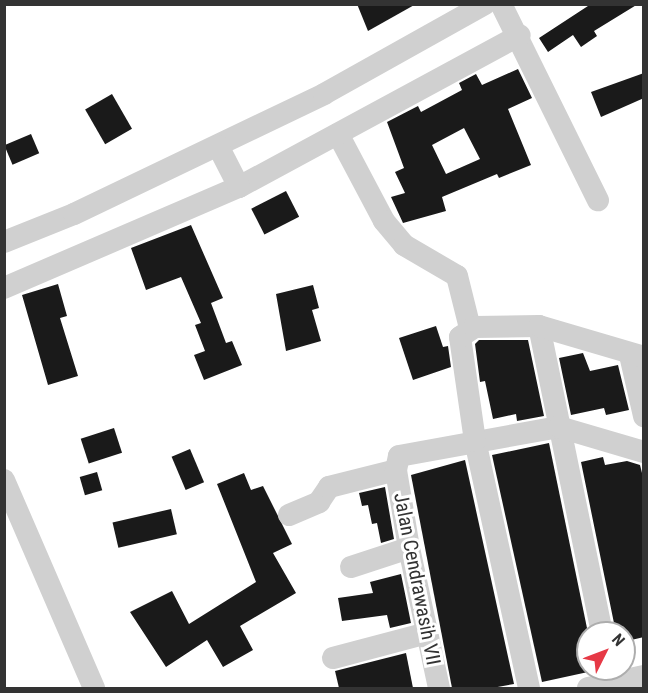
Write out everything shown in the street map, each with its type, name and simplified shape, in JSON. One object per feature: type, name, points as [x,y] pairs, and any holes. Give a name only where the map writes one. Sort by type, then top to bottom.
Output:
[{"type":"street","points":[[4,242],[219,150],[485,4]]},
{"type":"street","points":[[501,4],[518,33],[598,200]]},
{"type":"street","points":[[5,286],[236,183],[338,134],[518,33]]},
{"type":"street","points":[[338,134],[384,221],[404,245],[457,276],[470,328]]},
{"type":"street","points":[[219,150],[236,183]]},
{"type":"street","points":[[539,326],[599,621]]},
{"type":"street","points":[[530,688],[475,441],[459,341],[470,328],[539,326],[637,356],[644,416]]},
{"type":"street","points":[[289,515],[319,502],[330,487],[396,470],[402,454],[475,441],[559,427],[644,452]]},
{"type":"street","name":"Jalan Cendrawasih VII","points":[[396,470],[409,548],[440,688]]},
{"type":"street","points":[[4,480],[94,688]]},
{"type":"street","points":[[351,567],[409,548]]},
{"type":"street","points":[[333,658],[427,633]]},
{"type":"street","points":[[588,688],[615,681]]},
{"type":"building","points":[[357,4],[416,4],[368,31]]},
{"type":"building","points":[[591,4],[638,4],[594,31],[597,36],[581,47],[573,35],[548,52],[539,38]]},
{"type":"building","points":[[518,69],[532,98],[508,109],[531,165],[499,178],[497,174],[442,197],[446,211],[403,223],[391,197],[405,193],[395,172],[404,168],[387,122],[418,106],[421,112],[462,90],[459,83],[476,74],[482,85]],"holes":[[[464,128],[480,159],[446,174],[432,145]]]},
{"type":"building","points":[[644,73],[644,98],[601,117],[591,92]]},
{"type":"building","points":[[112,94],[132,129],[105,144],[85,110]]},
{"type":"building","points":[[31,134],[39,153],[13,165],[4,145]]},
{"type":"building","points":[[286,191],[299,217],[264,235],[251,209]]},
{"type":"building","points":[[191,225],[223,298],[211,303],[226,343],[232,341],[242,365],[204,380],[194,355],[205,351],[195,325],[201,323],[181,277],[146,290],[131,248]]},
{"type":"building","points":[[58,284],[67,316],[60,318],[78,376],[48,385],[22,295]]},
{"type":"building","points":[[313,285],[319,308],[312,310],[321,341],[286,351],[276,294]]},
{"type":"building","points":[[436,326],[443,347],[448,346],[451,367],[413,380],[399,338]]},
{"type":"building","points":[[479,340],[528,340],[544,416],[517,421],[516,414],[493,419],[485,381],[480,382],[475,344]]},
{"type":"building","points":[[583,353],[590,371],[618,365],[629,410],[606,415],[604,408],[571,415],[559,358]]},
{"type":"building","points":[[114,428],[122,453],[89,464],[81,439]]},
{"type":"building","points":[[549,443],[586,621],[576,621],[576,675],[542,682],[492,455]]},
{"type":"building","points":[[190,449],[204,482],[186,490],[172,457]]},
{"type":"building","points":[[603,457],[605,465],[627,461],[640,465],[644,481],[644,637],[636,639],[636,621],[614,621],[581,462]]},
{"type":"building","points":[[465,460],[514,684],[492,688],[452,688],[411,475]]},
{"type":"building","points":[[97,472],[102,490],[85,495],[80,477]]},
{"type":"building","points":[[244,473],[251,490],[263,486],[292,544],[273,553],[296,593],[240,626],[253,650],[223,667],[207,640],[166,667],[130,612],[172,591],[189,624],[256,582],[217,484]]},
{"type":"building","points":[[385,487],[394,539],[381,543],[377,523],[372,524],[368,505],[362,506],[359,493]]},
{"type":"building","points":[[171,509],[177,534],[118,548],[113,522]]},
{"type":"building","points":[[401,574],[411,623],[390,628],[387,615],[342,621],[338,598],[373,593],[370,582]]},
{"type":"building","points":[[406,653],[413,688],[339,688],[335,671]]}]
